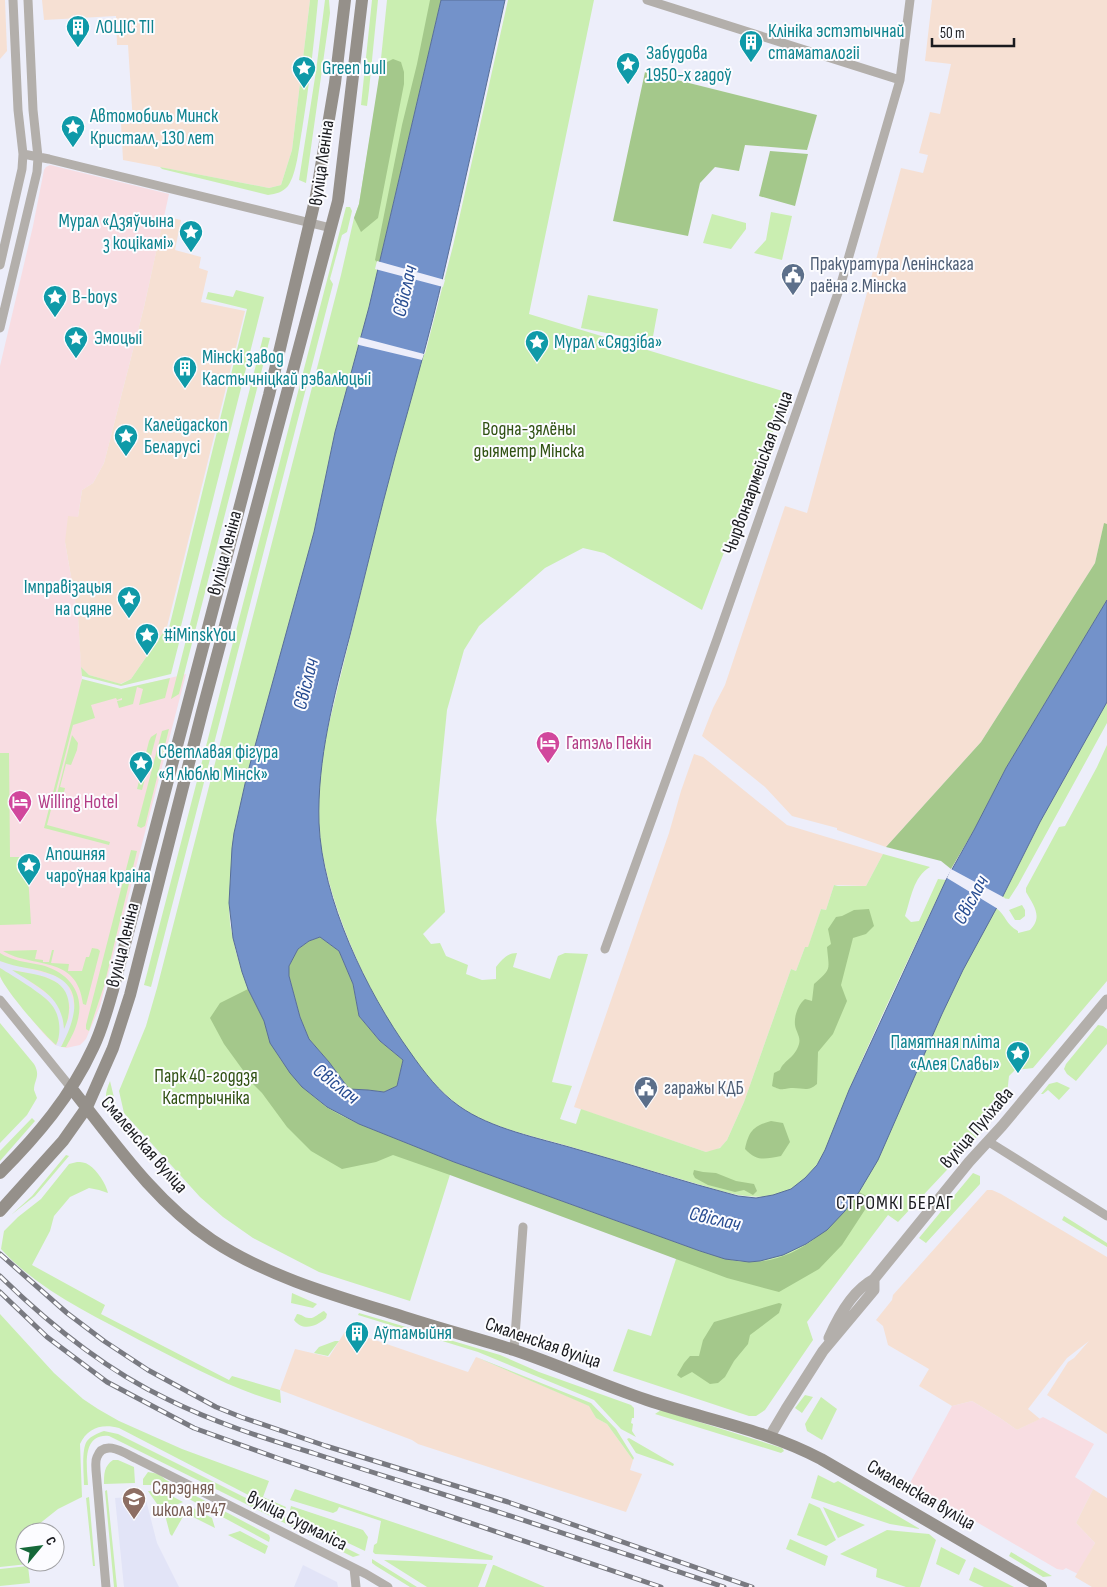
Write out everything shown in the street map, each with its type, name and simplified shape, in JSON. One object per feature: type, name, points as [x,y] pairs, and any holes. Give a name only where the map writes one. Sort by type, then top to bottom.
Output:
[{"type":"main road","name":"вуліца Леніна","points":[[0,1173],[44,1125],[72,1089],[94,1047],[113,990],[269,395],[316,196],[333,92],[345,0]]},
{"type":"main road","name":"вуліца Леніна","points":[[0,1211],[63,1142],[87,1107],[110,1054],[130,995],[199,721],[338,201],[362,0]]},
{"type":"main road","name":"Смаленская вуліца","points":[[72,1089],[140,1174],[182,1216],[212,1240],[273,1272],[314,1288],[441,1329],[514,1350],[648,1400],[770,1436],[822,1459],[1041,1587]]},
{"type":"street","points":[[0,266],[22,169],[23,154],[18,110],[13,0]]},
{"type":"street","points":[[0,328],[37,172],[38,157],[28,0]]},
{"type":"street","points":[[647,0],[900,80]]},
{"type":"street","name":"Чырвонаармейская вуліца","points":[[605,949],[840,287],[900,80],[910,0]]},
{"type":"street","points":[[23,154],[330,228]]},
{"type":"street","points":[[0,1000],[72,1089]]},
{"type":"street","name":"вуліца Пуліхава","points":[[770,1436],[823,1351],[836,1323],[850,1302],[865,1284],[874,1285],[969,1162],[989,1142],[1107,1000]]},
{"type":"street","points":[[989,1142],[1107,1216]]},
{"type":"street","points":[[514,1350],[523,1227]]},
{"type":"street","name":"вуліца Судмаліса","points":[[106,1587],[96,1470],[97,1457],[105,1448],[112,1448],[137,1459],[388,1587]]},
{"type":"street","points":[[354,1568],[356,1587]]},
{"type":"shaded area","points":[[0,0],[5,0],[7,51],[0,59]]},
{"type":"shaded area","points":[[42,0],[310,0],[292,150],[281,185],[269,188],[123,160],[121,124],[133,123],[128,45],[117,45],[116,16],[44,20]]},
{"type":"shaded area","points":[[932,0],[1107,0],[1107,524],[1104,524],[1095,563],[981,742],[886,847],[837,830],[837,828],[792,816],[765,787],[702,736],[725,685],[785,506],[807,513],[901,168],[923,173],[928,155],[919,153],[930,112],[940,114],[951,64],[925,61]]},
{"type":"shaded area","points":[[50,165],[169,194],[144,307],[104,463],[93,483],[82,490],[78,517],[65,542],[78,617],[81,682],[116,691],[186,674],[100,1006],[86,1039],[80,1045],[66,1048],[55,1045],[43,1033],[11,994],[0,977],[0,366],[33,226],[44,170]]},
{"type":"shaded area","name":"Мінскі завод Кастычніцкай рэвалюцыі","points":[[164,216],[181,220],[175,250],[201,257],[199,268],[208,271],[201,302],[245,311],[167,627],[131,679],[120,684],[89,675],[81,667],[78,617],[65,542],[68,516],[78,517],[82,490],[93,483],[104,463],[144,307]]},
{"type":"shaded area","points":[[694,754],[703,757],[787,825],[883,854],[866,886],[834,885],[826,910],[821,909],[808,948],[805,947],[796,971],[791,969],[744,1102],[727,1140],[714,1151],[706,1152],[574,1107],[669,833]]},
{"type":"shaded area","points":[[0,961],[53,975],[64,981],[68,986],[73,999],[75,1013],[71,1027],[61,1047],[56,1045],[59,1040],[48,1000],[0,968]],"holes":[[[14,970],[46,977],[60,985],[66,994],[70,1006],[69,1018],[64,1028],[62,1014],[56,1002]]]},
{"type":"shaded area","points":[[987,1190],[1001,1194],[1107,1257],[1107,1434],[1047,1395],[1068,1362],[1089,1341],[1067,1358],[1028,1409],[1040,1419],[1017,1430],[972,1401],[952,1406],[919,1386],[929,1369],[888,1345],[883,1326],[876,1320],[892,1300],[893,1295]]},
{"type":"shaded area","points":[[346,1330],[468,1372],[476,1357],[590,1406],[596,1418],[607,1424],[633,1460],[630,1470],[642,1474],[626,1512],[418,1444],[412,1440],[280,1390],[295,1349],[329,1357]]},
{"type":"shaded area","points":[[972,1401],[1017,1430],[1043,1417],[1094,1444],[1075,1477],[1093,1489],[1076,1523],[1095,1543],[1078,1574],[1066,1568],[1063,1570],[1057,1569],[910,1483],[952,1406]]},
{"type":"shaded area","points":[[1093,1489],[1107,1498],[1107,1587],[1092,1587],[1075,1577],[1095,1543],[1076,1523]]},
{"type":"shaded area","name":"Сярэдняя школа №47","points":[[145,1496],[157,1543],[179,1587],[124,1587],[115,1498]]},
{"type":"shaded area","points":[[303,1565],[337,1582],[338,1587],[294,1587]]},
{"type":"green space","points":[[310,0],[318,0],[311,65],[297,159],[294,174],[288,186],[284,190],[268,195],[162,169],[160,167],[269,188],[281,185],[292,150]]},
{"type":"green space","points":[[325,0],[329,0],[330,13],[306,183],[299,180]]},
{"type":"green space","points":[[372,0],[378,0],[367,106],[361,105]]},
{"type":"green space","name":"Парк 40-годдзя Кастрычніка","points":[[387,0],[441,0],[369,307],[335,432],[314,532],[247,775],[234,833],[229,903],[230,924],[236,952],[248,989],[264,1021],[359,1124],[454,1162],[410,1301],[319,1272],[253,1238],[223,1217],[200,1197],[124,1113],[119,1091],[146,1026],[157,988],[359,204],[378,88]]},
{"type":"green space","points":[[430,0],[441,0],[379,264],[375,260],[402,125]]},
{"type":"green space","name":"Водна-зялёны дыяметр Мінска","points":[[508,0],[594,0],[529,314],[789,393],[736,521],[702,610],[604,553],[583,548],[545,568],[479,626],[464,650],[447,710],[436,820],[445,912],[423,934],[431,944],[440,943],[446,956],[468,965],[466,974],[482,980],[496,979],[496,967],[505,957],[513,953],[517,953],[513,967],[550,979],[558,956],[565,953],[588,954],[552,1082],[572,1086],[560,1119],[576,1124],[581,1109],[706,1152],[720,1148],[727,1140],[744,1102],[791,969],[796,971],[805,947],[808,947],[821,909],[826,910],[834,885],[866,886],[883,854],[930,867],[920,876],[913,889],[905,916],[911,922],[919,921],[938,879],[946,880],[872,1037],[827,1148],[806,1178],[796,1186],[776,1195],[754,1197],[721,1191],[516,1132],[472,1114],[444,1093],[417,1064],[392,1028],[370,987],[351,945],[335,903],[325,864],[319,829],[318,804],[321,765],[328,728],[383,501],[419,365],[425,354],[453,246]]},
{"type":"green space","points":[[393,59],[401,62],[404,72],[404,84],[378,218],[361,232],[354,218],[359,204],[380,71],[385,63]]},
{"type":"green space","points":[[645,72],[817,115],[807,150],[745,145],[739,171],[715,167],[700,183],[688,236],[613,221]]},
{"type":"green space","points":[[770,151],[808,154],[795,206],[759,196]]},
{"type":"green space","points":[[346,207],[350,207],[352,211],[347,232],[342,235],[330,279],[333,284],[151,987],[144,985]]},
{"type":"green space","points":[[771,212],[792,216],[782,260],[754,253],[766,240]]},
{"type":"green space","points":[[712,214],[746,223],[746,229],[731,249],[703,243]]},
{"type":"green space","points":[[236,290],[264,297],[180,630],[182,631],[171,674],[121,686],[82,676],[81,667],[89,675],[121,684],[131,679],[167,627],[169,628],[247,309],[206,299],[208,292],[233,297]]},
{"type":"green space","points":[[588,295],[658,309],[652,342],[581,328]]},
{"type":"green space","points":[[263,337],[270,338],[179,694],[171,699]]},
{"type":"green space","points":[[1104,523],[1107,524],[1107,600],[1006,768],[974,830],[951,869],[941,861],[886,847],[981,742],[1095,563]]},
{"type":"green space","points":[[170,678],[165,698],[139,705],[143,689],[137,687],[133,704],[119,708],[117,701],[122,700],[122,698],[117,700],[116,698],[91,705],[95,718],[73,725],[47,825],[110,842],[109,845],[44,828],[82,679],[121,689]]},
{"type":"green space","points":[[1107,702],[1107,723],[1018,885],[1009,899],[1002,898],[1040,822]]},
{"type":"green space","points":[[169,729],[145,826],[141,828],[137,826],[162,731]]},
{"type":"green space","points":[[157,733],[142,790],[137,789],[149,741]]},
{"type":"green space","points":[[72,735],[78,743],[77,750],[71,765],[66,764],[60,787],[65,788],[64,792],[58,805],[53,810]]},
{"type":"green space","points":[[1107,745],[1107,981],[1033,1068],[1015,1070],[1009,1076],[1007,1094],[1010,1099],[960,1156],[898,1222],[888,1215],[807,1322],[813,1340],[765,1410],[756,1416],[749,1416],[613,1371],[628,1329],[651,1336],[676,1259],[685,1245],[885,1143],[942,1014],[996,908],[1018,933],[1030,930],[1034,925],[1037,916],[1036,911],[1026,892],[1026,888],[1059,827],[1065,826]]},
{"type":"green space","points":[[0,753],[9,753],[10,857],[27,857],[31,924],[0,925]]},
{"type":"green space","points":[[131,850],[137,851],[104,986],[89,1031],[86,1029],[86,1025]]},
{"type":"green space","points":[[1022,905],[1025,910],[1025,916],[1020,920],[1015,920],[1009,910]]},
{"type":"green space","points":[[869,909],[874,926],[866,934],[853,938],[841,985],[847,1001],[833,1034],[818,1052],[817,1084],[806,1089],[781,1089],[772,1086],[774,1073],[780,1070],[795,1053],[799,1044],[795,1022],[798,1007],[805,999],[812,1001],[814,984],[827,972],[827,947],[831,944],[828,929],[836,917],[854,910]]},
{"type":"green space","points":[[320,937],[339,951],[353,984],[359,1016],[380,1041],[403,1060],[397,1086],[384,1092],[349,1089],[309,1039],[300,1017],[289,976],[289,966],[298,949],[309,941]]},
{"type":"green space","points":[[92,948],[100,951],[86,1005],[83,1004],[79,988],[72,977],[63,970],[3,951],[37,950],[35,959],[49,962],[52,950],[54,950],[51,963],[69,964],[68,971],[82,971],[86,957],[89,957]]},
{"type":"green space","points":[[0,953],[15,960],[50,968],[66,977],[72,984],[79,1000],[79,1009],[76,1026],[66,1047],[61,1047],[70,1028],[74,1008],[74,998],[70,989],[64,981],[53,975],[0,961]]},
{"type":"green space","points":[[0,968],[41,995],[54,1008],[58,1018],[59,1029],[56,1045],[34,1022],[3,983],[0,976]]},
{"type":"green space","points":[[12,970],[44,977],[60,985],[69,1002],[67,1023],[64,1029],[59,1008],[47,993]]},
{"type":"green space","points":[[248,989],[264,1021],[270,1043],[281,1060],[302,1087],[326,1107],[359,1124],[454,1162],[700,1251],[743,1262],[767,1260],[783,1256],[798,1249],[825,1230],[859,1192],[872,1199],[842,1245],[819,1269],[779,1292],[727,1278],[393,1155],[376,1162],[342,1169],[311,1151],[287,1127],[224,1044],[210,1018],[220,1003]]},
{"type":"green space","points":[[0,1023],[36,1068],[37,1075],[34,1090],[37,1098],[27,1115],[0,1143]]},
{"type":"green space","points":[[1098,1025],[1107,1029],[1107,1044],[1076,1081],[1064,1069]]},
{"type":"green space","points":[[110,1081],[118,1114],[106,1099],[106,1092]]},
{"type":"green space","points":[[1057,1082],[1070,1088],[1059,1100],[1048,1090],[1041,1094],[1049,1084]]},
{"type":"green space","points":[[32,1118],[35,1121],[0,1161],[0,1151]]},
{"type":"green space","points":[[771,1121],[783,1123],[790,1142],[781,1156],[766,1159],[757,1158],[745,1149],[748,1138],[756,1127]]},
{"type":"green space","points":[[66,1155],[69,1156],[35,1196],[11,1215],[32,1196]]},
{"type":"green space","points":[[77,1162],[86,1163],[95,1170],[108,1193],[89,1188],[70,1197],[54,1216],[50,1231],[32,1265],[105,1305],[101,1314],[229,1380],[232,1376],[280,1390],[281,1403],[244,1391],[141,1341],[85,1311],[32,1277],[1,1249],[4,1231],[41,1199],[69,1164]]},
{"type":"green space","points":[[694,1170],[716,1173],[736,1181],[754,1184],[757,1191],[753,1195],[744,1190],[735,1192],[708,1185],[695,1178]]},
{"type":"green space","points":[[973,1173],[980,1176],[980,1184],[926,1243],[919,1238]]},
{"type":"green space","points":[[1064,1216],[1107,1243],[1107,1247],[1062,1220]]},
{"type":"green space","points":[[292,1293],[317,1304],[313,1308],[291,1303]]},
{"type":"green space","points":[[779,1303],[782,1304],[779,1313],[750,1335],[748,1344],[734,1361],[725,1377],[718,1383],[710,1384],[692,1372],[681,1378],[677,1375],[690,1356],[699,1356],[703,1340],[714,1322]]},
{"type":"green space","points":[[324,1311],[327,1314],[326,1318],[314,1325],[302,1326],[294,1320],[297,1314],[311,1318]]},
{"type":"green space","points":[[359,1313],[500,1355],[539,1372],[631,1405],[634,1408],[634,1418],[632,1418],[631,1423],[633,1424],[632,1431],[636,1437],[621,1429],[594,1400],[478,1352],[358,1315]]},
{"type":"green space","points":[[0,1314],[54,1373],[83,1399],[119,1421],[182,1449],[269,1481],[263,1497],[286,1507],[283,1513],[119,1428],[107,1426],[96,1428],[87,1434],[80,1444],[82,1497],[58,1509],[42,1522],[15,1522],[15,1565],[0,1567]]},
{"type":"green space","points":[[339,1341],[328,1356],[314,1353],[319,1347]]},
{"type":"green space","points":[[476,1357],[591,1403],[616,1429],[634,1458],[633,1460],[607,1424],[596,1418],[589,1406]]},
{"type":"green space","points":[[805,1395],[813,1397],[802,1413],[795,1408]]},
{"type":"green space","points":[[821,1397],[837,1409],[822,1440],[807,1431],[805,1424]]},
{"type":"green space","points":[[661,1410],[782,1448],[784,1451],[781,1453],[655,1414]]},
{"type":"green space","points":[[104,1431],[118,1434],[360,1555],[353,1557],[109,1436],[94,1440],[90,1446],[87,1461],[88,1485],[84,1485],[83,1456],[85,1445],[90,1438]]},
{"type":"green space","points":[[629,1438],[674,1464],[673,1466],[636,1453],[627,1439]]},
{"type":"green space","points":[[113,1460],[118,1460],[134,1467],[135,1483],[104,1484],[106,1468]]},
{"type":"green space","points":[[148,1472],[159,1474],[166,1480],[269,1535],[269,1542],[163,1485],[143,1485],[143,1479]]},
{"type":"green space","points":[[818,1475],[834,1483],[838,1481],[920,1529],[890,1524],[811,1498]]},
{"type":"green space","points":[[295,1489],[493,1556],[492,1560],[375,1554],[373,1552],[374,1545],[377,1543],[381,1521],[339,1507],[333,1513],[290,1500]]},
{"type":"green space","points":[[107,1490],[117,1587],[114,1587],[105,1491]]},
{"type":"green space","points":[[148,1491],[164,1492],[183,1502],[162,1511]]},
{"type":"green space","points":[[89,1497],[95,1566],[93,1566],[86,1498]]},
{"type":"green space","points":[[809,1503],[820,1508],[836,1540],[826,1546],[797,1535]]},
{"type":"green space","points":[[188,1505],[212,1518],[215,1528],[185,1513],[172,1536],[165,1515]]},
{"type":"green space","points":[[291,1506],[363,1530],[368,1537],[365,1551],[289,1515]]},
{"type":"green space","points":[[823,1507],[865,1525],[838,1538]]},
{"type":"green space","points":[[887,1530],[929,1534],[936,1540],[920,1587],[906,1587],[876,1577],[877,1569],[840,1554]]},
{"type":"green space","points":[[240,1531],[268,1546],[265,1554],[228,1535]]},
{"type":"green space","points":[[790,1539],[828,1556],[825,1566],[786,1549]]},
{"type":"green space","points":[[941,1547],[966,1560],[959,1575],[936,1564]]},
{"type":"green space","points":[[1011,1552],[1052,1576],[1043,1577],[1009,1556]]},
{"type":"green space","points":[[372,1559],[417,1587],[410,1587],[376,1566],[372,1563]]},
{"type":"green space","points":[[384,1560],[487,1564],[478,1587],[427,1587]]},
{"type":"green space","points":[[494,1565],[545,1587],[485,1587]]},
{"type":"green space","points":[[15,1567],[15,1572],[29,1572],[30,1583],[0,1586],[0,1569]]},
{"type":"green space","points":[[974,1567],[1014,1587],[984,1587],[969,1580]]},
{"type":"water","name":"Свіслач","points":[[441,0],[505,0],[439,295],[383,501],[333,704],[324,751],[319,799],[322,852],[328,882],[349,943],[378,1001],[410,1052],[438,1088],[459,1106],[500,1127],[738,1196],[756,1198],[773,1195],[791,1189],[805,1178],[817,1165],[825,1150],[849,1090],[946,880],[1006,768],[1107,600],[1107,702],[1040,822],[963,970],[878,1160],[859,1192],[845,1211],[827,1230],[806,1244],[783,1255],[749,1262],[725,1259],[454,1162],[359,1124],[327,1107],[302,1087],[270,1043],[264,1021],[242,972],[233,938],[229,903],[234,833],[247,775],[314,532],[335,432],[369,307]],"holes":[[[320,937],[339,951],[353,984],[359,1016],[380,1041],[403,1060],[397,1086],[384,1092],[349,1089],[309,1039],[300,1017],[289,976],[289,966],[298,949],[309,941]]]},
{"type":"pier","points":[[377,261],[445,280],[443,287],[375,269]]},
{"type":"pier","points":[[359,337],[424,354],[422,360],[359,345],[357,344]]},
{"type":"pier","points":[[951,869],[1005,898],[998,909],[947,878]]},
{"type":"railway","points":[[0,1254],[67,1313],[104,1341],[148,1370],[216,1407],[326,1446],[508,1502],[752,1587]]},
{"type":"railway","points":[[0,1276],[58,1328],[99,1360],[144,1387],[202,1415],[257,1435],[724,1587]]},
{"type":"railway","points":[[0,1292],[47,1337],[107,1382],[194,1428],[280,1459],[661,1587]]},
{"type":"place","name":"ЛОЦIС ТII","points":[[78,48]]},
{"type":"place","name":"Клініка эстэтычнай стаматалогіі","points":[[751,63]]},
{"type":"place","name":"Забудова 1950-х гадоў","points":[[628,85]]},
{"type":"place","name":"Green bull","points":[[304,89]]},
{"type":"place","name":"Автомобиль Минск Кристалл, 130 лет","points":[[73,148]]},
{"type":"place","name":"Мурал «Дзяўчына з коцікамі»","points":[[191,253]]},
{"type":"place","name":"Пракуратура Ленінскага раёна г.Мінска","points":[[793,296]]},
{"type":"place","name":"B-boys","points":[[55,318]]},
{"type":"place","name":"Эмоцыі","points":[[76,359]]},
{"type":"place","name":"Мурал «Сядзіба»","points":[[537,363]]},
{"type":"place","name":"Мінскі завод Кастычніцкай рэвалюцыі","points":[[185,389]]},
{"type":"place","name":"Калейдаскоп Беларусі","points":[[126,457]]},
{"type":"place","name":"Імправізацыя на сцяне","points":[[129,619]]},
{"type":"place","name":"#iMinskYou","points":[[147,656]]},
{"type":"place","name":"Гатэль Пекін","points":[[548,764]]},
{"type":"place","name":"Светлавая фігура «Я люблю Мінск»","points":[[141,784]]},
{"type":"place","name":"Willing Hotel","points":[[20,823]]},
{"type":"place","name":"Апошняя чароўная краіна","points":[[29,886]]},
{"type":"place","name":"Памятная пліта «Алея Славы»","points":[[1018,1074]]},
{"type":"place","name":"гаражы КДБ","points":[[646,1109]]},
{"type":"place","name":"Аўтамыйня","points":[[357,1354]]},
{"type":"place","name":"Сярэдняя школа №47","points":[[134,1520]]},
{"type":"district","name":"СТРОМКІ БЕРАГ","points":[[895,1203]]}]
